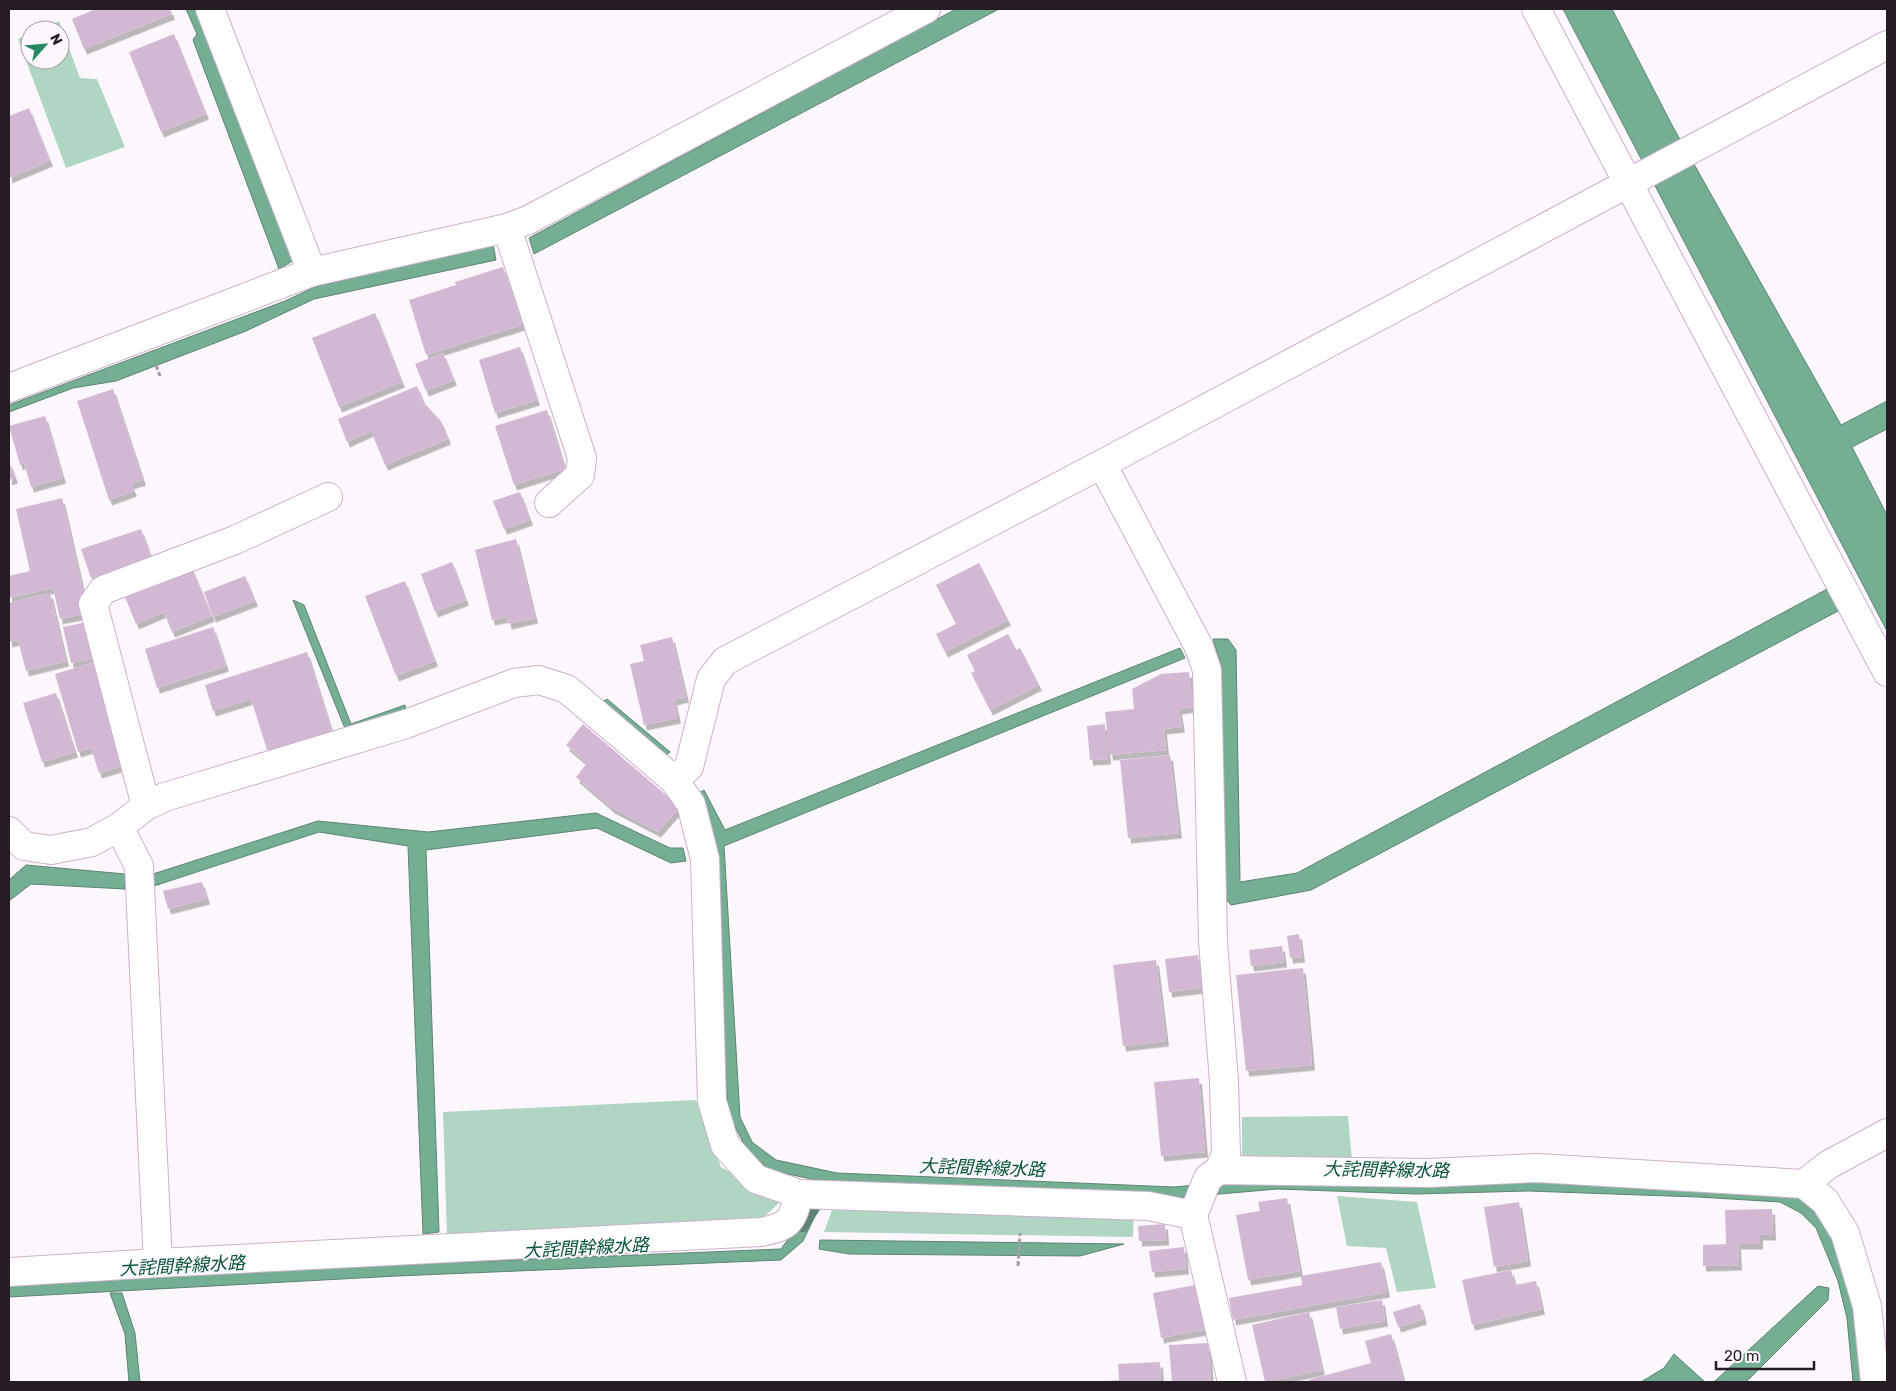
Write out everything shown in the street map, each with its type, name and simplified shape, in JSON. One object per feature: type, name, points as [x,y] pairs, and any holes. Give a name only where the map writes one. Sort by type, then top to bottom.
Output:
[{"type":"street","points":[[210,9],[312,272]]},
{"type":"street","points":[[9,388],[312,272],[507,228],[528,220],[926,9]]},
{"type":"street","points":[[1536,9],[1633,180],[1887,672]]},
{"type":"street","points":[[674,780],[689,766],[711,679],[725,662],[1102,464],[1887,45]]},
{"type":"street","points":[[507,228],[582,458],[580,474],[549,503]]},
{"type":"street","points":[[1102,464],[1199,648],[1207,670],[1213,942],[1224,1081],[1226,1154],[1213,1174],[1196,1209],[1232,1382]]},
{"type":"street","points":[[146,806],[93,604],[103,590],[235,540],[328,497]]},
{"type":"street","points":[[14,846],[51,850],[92,842],[119,827],[146,806],[165,797],[406,724],[514,684],[539,680],[567,689],[674,780],[691,804],[705,859],[712,1101],[725,1145],[756,1180],[799,1194],[1196,1209]]},
{"type":"street","points":[[119,827],[139,866],[158,1262]]},
{"type":"street","points":[[1804,1184],[1828,1165],[1887,1133]]},
{"type":"street","points":[[1213,1174],[1429,1173],[1538,1168],[1804,1184],[1825,1201],[1845,1232],[1867,1306],[1875,1382]]},
{"type":"street","points":[[9,1272],[158,1262],[761,1232],[782,1227],[794,1215],[799,1194]]},
{"type":"path","points":[[1018,1266],[1020,1235]]},
{"type":"shaded area","points":[[186,9],[196,9],[294,260],[279,269],[193,40],[197,34]]},
{"type":"shaded area","points":[[956,9],[999,9],[534,254],[529,238]]},
{"type":"shaded area","points":[[1563,9],[1612,9],[1673,127],[1841,425],[1887,401],[1887,429],[1852,447],[1887,515],[1887,631]]},
{"type":"shaded area","points":[[70,51],[80,78],[97,79],[125,147],[66,168],[30,70],[70,70]]},
{"type":"shaded area","points":[[493,244],[496,260],[314,299],[246,331],[116,381],[73,388],[9,412],[9,405],[285,301],[317,286]]},
{"type":"shaded area","points":[[1829,588],[1840,610],[1311,890],[1231,905],[1223,896],[1221,665],[1213,639],[1228,639],[1236,650],[1240,882],[1297,873]]},
{"type":"shaded area","points":[[293,600],[304,605],[351,724],[405,705],[406,713],[351,733],[344,726]]},
{"type":"shaded area","points":[[1180,648],[1185,658],[724,846],[740,1117],[752,1142],[776,1160],[837,1173],[1174,1187],[1274,1178],[1528,1180],[1802,1197],[1822,1214],[1839,1248],[1857,1312],[1864,1382],[1853,1382],[1847,1318],[1838,1281],[1816,1228],[1801,1213],[1780,1202],[1528,1191],[1416,1194],[1277,1189],[1174,1198],[829,1183],[770,1170],[747,1150],[728,1113],[714,847],[699,793],[704,790],[725,830]]},
{"type":"shaded area","points":[[607,699],[670,752],[665,756],[601,703]]},
{"type":"shaded area","points":[[596,813],[670,848],[683,848],[686,861],[671,863],[597,828],[426,850],[439,1232],[423,1234],[408,846],[319,832],[154,886],[153,874],[318,821],[428,832]]},
{"type":"shaded area","points":[[26,865],[125,874],[125,889],[31,884],[9,901],[9,880]]},
{"type":"shaded area","points":[[696,1100],[721,1167],[781,1201],[763,1218],[447,1237],[443,1112]]},
{"type":"shaded area","points":[[1348,1116],[1352,1160],[1242,1158],[1242,1117]]},
{"type":"shaded area","points":[[1337,1196],[1417,1202],[1436,1288],[1397,1292],[1386,1248],[1347,1246]]},
{"type":"shaded area","points":[[832,1210],[1134,1214],[1133,1237],[824,1232]]},
{"type":"shaded area","points":[[805,1216],[814,1218],[803,1241],[781,1260],[397,1276],[9,1297],[9,1283],[124,1276],[781,1249]]},
{"type":"shaded area","points":[[820,1240],[1124,1244],[1080,1256],[849,1254],[819,1249]]},
{"type":"shaded area","points":[[1818,1286],[1829,1288],[1828,1300],[1746,1382],[1714,1382]]},
{"type":"shaded area","points":[[110,1293],[122,1293],[135,1333],[140,1382],[129,1382],[125,1334]]},
{"type":"shaded area","points":[[1674,1354],[1705,1382],[1641,1382],[1664,1368]]},
{"type":"building","points":[[96,9],[170,9],[172,14],[84,49],[72,19]]},
{"type":"building","points":[[174,34],[206,114],[161,132],[129,52]]},
{"type":"building","points":[[29,108],[50,161],[9,178],[9,116]]},
{"type":"building","points":[[503,267],[522,325],[426,355],[409,300],[456,285],[455,282]]},
{"type":"building","points":[[375,313],[402,382],[339,407],[312,338]]},
{"type":"building","points":[[520,347],[537,400],[495,413],[479,360]]},
{"type":"building","points":[[443,353],[454,380],[426,391],[415,364]]},
{"type":"building","points":[[417,386],[424,403],[441,421],[448,439],[385,465],[371,431],[347,442],[338,419]]},
{"type":"building","points":[[113,389],[143,480],[131,484],[134,491],[109,500],[77,401]]},
{"type":"building","points":[[547,410],[565,469],[514,485],[495,426]]},
{"type":"building","points":[[45,416],[63,478],[31,487],[24,463],[20,465],[9,426]]},
{"type":"building","points":[[9,461],[15,478],[9,480]]},
{"type":"building","points":[[520,492],[530,520],[504,529],[493,501]]},
{"type":"building","points":[[62,498],[88,613],[60,619],[53,588],[9,598],[9,576],[30,571],[16,509]]},
{"type":"building","points":[[141,529],[151,557],[91,578],[81,549]]},
{"type":"building","points":[[516,539],[535,618],[509,624],[507,617],[492,620],[475,550]]},
{"type":"building","points":[[452,562],[466,600],[435,612],[421,574]]},
{"type":"building","points":[[979,563],[1008,620],[945,652],[936,634],[956,624],[936,585]]},
{"type":"building","points":[[190,564],[212,616],[172,632],[164,612],[136,624],[123,592]]},
{"type":"building","points":[[245,576],[255,601],[213,617],[204,592]]},
{"type":"building","points":[[405,581],[435,661],[396,676],[365,596]]},
{"type":"building","points":[[50,593],[66,661],[26,671],[18,640],[9,642],[9,603]]},
{"type":"building","points":[[92,621],[99,657],[71,663],[63,627]]},
{"type":"building","points":[[213,627],[226,666],[157,688],[145,649]]},
{"type":"building","points":[[1008,634],[1016,650],[1020,648],[1039,685],[990,710],[971,673],[975,671],[967,655]]},
{"type":"building","points":[[672,637],[686,697],[674,700],[678,718],[644,725],[630,664],[644,661],[640,645]]},
{"type":"building","points":[[307,652],[332,732],[268,753],[251,699],[213,711],[205,685]]},
{"type":"building","points":[[95,662],[126,765],[99,773],[91,748],[78,752],[55,674]]},
{"type":"building","points":[[1189,672],[1193,707],[1179,709],[1182,727],[1164,729],[1166,750],[1110,755],[1105,712],[1134,709],[1132,689],[1161,674]]},
{"type":"building","points":[[56,693],[75,752],[42,762],[23,703]]},
{"type":"building","points":[[583,724],[680,807],[658,832],[612,808],[576,777],[587,763],[566,745]]},
{"type":"building","points":[[1105,724],[1108,759],[1090,760],[1087,726]]},
{"type":"building","points":[[1170,755],[1179,833],[1128,838],[1120,760]]},
{"type":"building","points":[[202,882],[207,899],[168,909],[163,891]]},
{"type":"building","points":[[1299,934],[1302,957],[1290,958],[1287,936]]},
{"type":"building","points":[[1282,946],[1284,962],[1251,966],[1249,950]]},
{"type":"building","points":[[1198,955],[1202,988],[1169,992],[1165,959]]},
{"type":"building","points":[[1156,960],[1166,1041],[1123,1046],[1113,965]]},
{"type":"building","points":[[1303,968],[1312,1065],[1246,1071],[1236,975]]},
{"type":"building","points":[[1199,1078],[1205,1152],[1161,1156],[1154,1082]]},
{"type":"building","points":[[1287,1198],[1300,1271],[1248,1280],[1236,1215],[1260,1211],[1258,1202]]},
{"type":"building","points":[[1519,1202],[1528,1261],[1494,1267],[1484,1207]]},
{"type":"building","points":[[1772,1209],[1773,1235],[1760,1235],[1760,1244],[1738,1244],[1739,1265],[1703,1266],[1703,1245],[1731,1244],[1726,1244],[1725,1210]]},
{"type":"building","points":[[1165,1224],[1166,1240],[1139,1241],[1138,1226]]},
{"type":"building","points":[[1184,1247],[1186,1269],[1152,1272],[1149,1251]]},
{"type":"building","points":[[1381,1262],[1387,1292],[1233,1320],[1229,1298],[1302,1285],[1301,1276]]},
{"type":"building","points":[[1511,1270],[1515,1285],[1536,1281],[1542,1309],[1472,1325],[1462,1280]]},
{"type":"building","points":[[1195,1285],[1204,1330],[1161,1338],[1153,1293]]},
{"type":"building","points":[[1382,1300],[1385,1321],[1340,1329],[1336,1307]]},
{"type":"building","points":[[1420,1304],[1424,1319],[1398,1327],[1393,1312]]},
{"type":"building","points":[[1309,1312],[1322,1370],[1265,1382],[1252,1325]]},
{"type":"building","points":[[1391,1334],[1404,1382],[1309,1382],[1308,1380],[1371,1363],[1365,1341]]},
{"type":"building","points":[[1208,1343],[1211,1382],[1172,1382],[1169,1345]]},
{"type":"building","points":[[1160,1362],[1161,1382],[1109,1382],[1119,1380],[1118,1364]]},
{"type":"waterway","name":"大詫間幹線水路","points":[[803,1227],[822,1197]]}]
